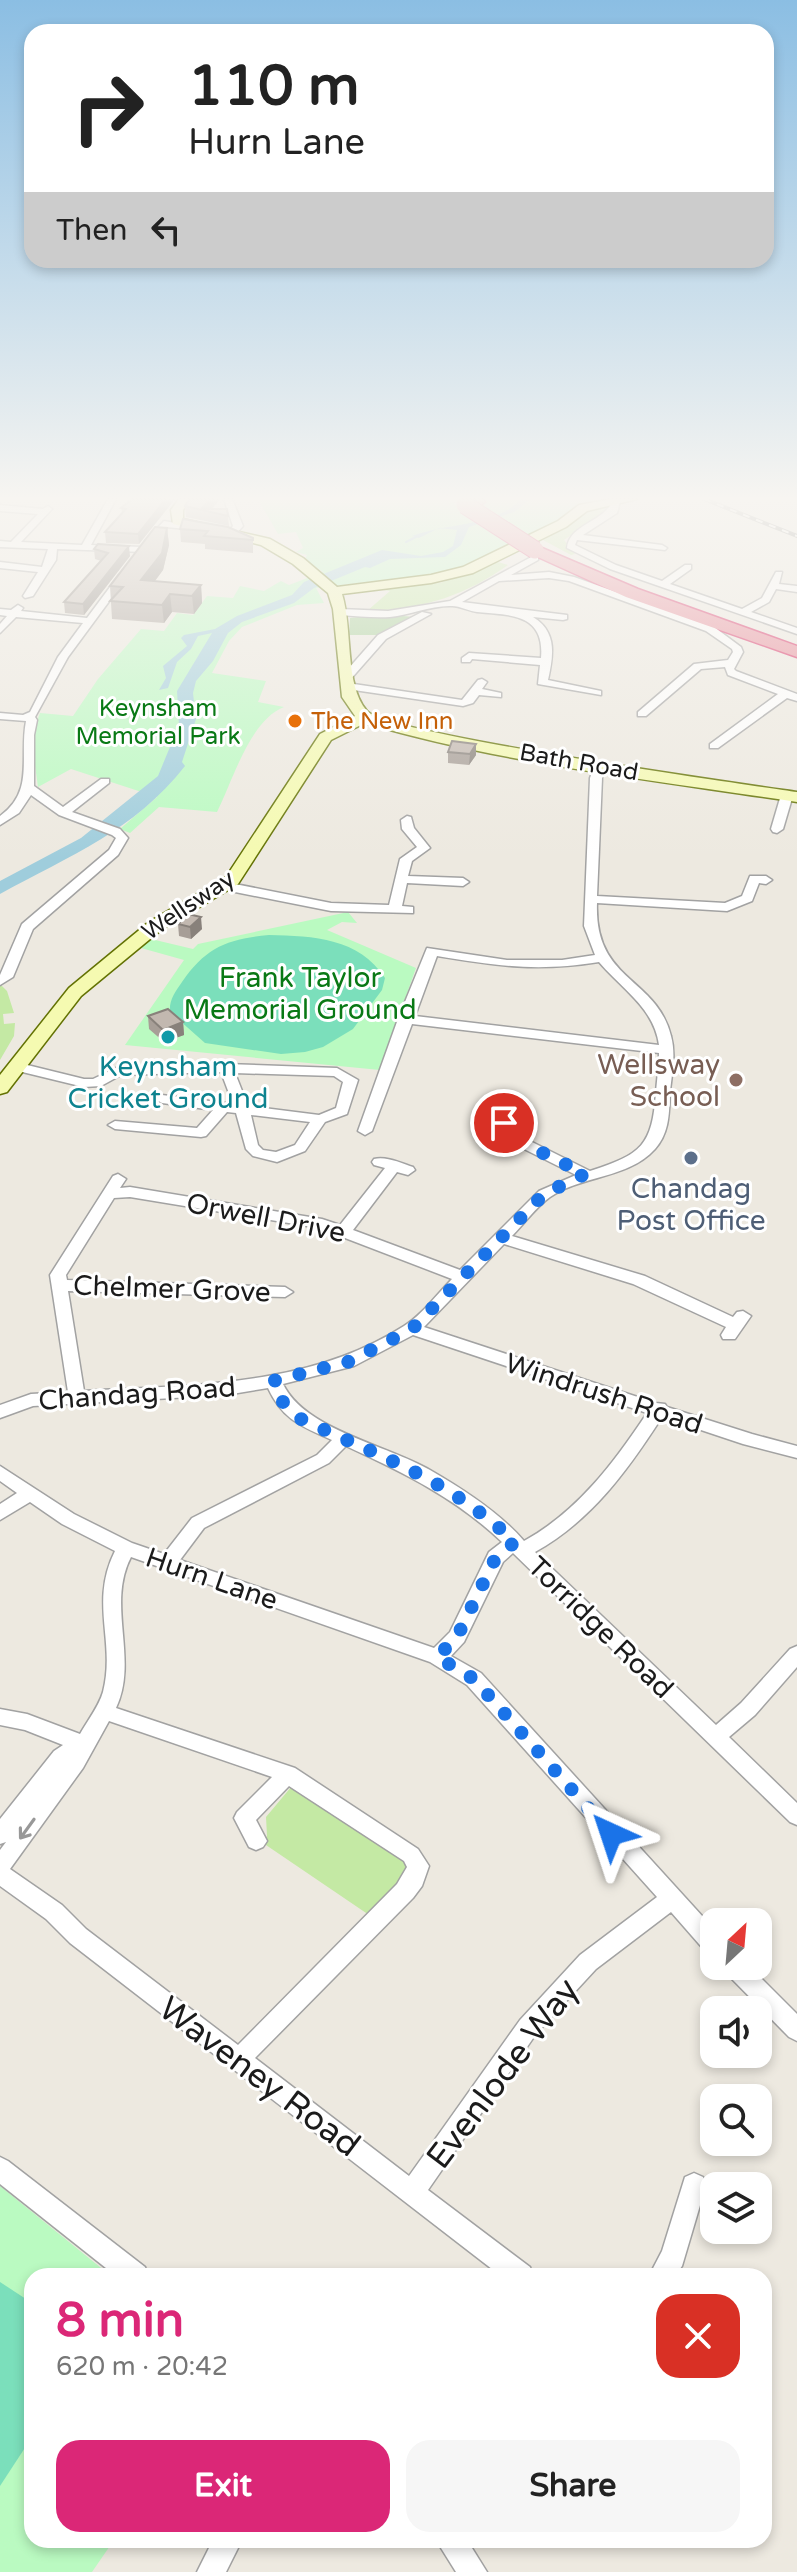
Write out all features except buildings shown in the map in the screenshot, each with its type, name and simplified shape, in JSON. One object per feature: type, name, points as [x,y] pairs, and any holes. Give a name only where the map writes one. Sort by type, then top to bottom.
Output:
[{"type":"highway","points":[[705,619],[797,652]]},
{"type":"highway","points":[[729,619],[797,643]]},
{"type":"main road","points":[[341,619],[351,673],[352,705],[364,718]]},
{"type":"main road","name":"Bath Road","points":[[364,718],[409,731],[600,767],[792,796]]},
{"type":"main road","name":"Wellsway","points":[[0,1088],[59,1010],[93,976],[155,926],[225,886],[263,837],[325,737],[364,718]]},
{"type":"street","points":[[68,619],[89,621]]},
{"type":"street","points":[[419,619],[382,637],[351,673],[463,703],[479,687],[497,695]]},
{"type":"street","points":[[529,619],[544,630],[548,662],[542,680],[545,684],[597,693]]},
{"type":"street","points":[[682,619],[710,629],[736,647],[729,669],[736,676],[791,696]]},
{"type":"street","points":[[763,619],[797,631]]},
{"type":"street","points":[[29,717],[45,696],[63,657],[89,621]]},
{"type":"street","points":[[466,660],[469,656],[548,662]]},
{"type":"street","points":[[642,714],[698,666],[732,663]]},
{"type":"street","points":[[714,746],[791,696]]},
{"type":"street","points":[[0,716],[29,717]]},
{"type":"street","points":[[0,830],[5,818],[21,806],[30,789],[26,736],[32,720],[29,717]]},
{"type":"street","name":"Chandag Road","points":[[0,1412],[23,1401],[163,1394],[273,1381],[348,1362],[412,1329],[544,1194],[585,1174],[629,1161],[657,1137],[662,1121],[665,1036],[651,1007],[610,972],[592,942],[596,778],[600,767]]},
{"type":"street","points":[[63,813],[105,781]]},
{"type":"street","points":[[0,981],[6,977],[27,927],[114,852],[122,838],[116,832],[63,813],[30,789]]},
{"type":"street","points":[[777,829],[792,796]]},
{"type":"street","points":[[21,806],[46,803]]},
{"type":"street","points":[[407,820],[408,829],[424,848]]},
{"type":"street","points":[[225,886],[271,897],[350,907],[402,909],[401,879],[406,859],[424,848],[438,847]]},
{"type":"street","points":[[401,879],[463,882]]},
{"type":"street","points":[[591,899],[727,907],[748,898],[754,879]]},
{"type":"street","points":[[365,1131],[429,955],[437,951],[507,964],[562,964],[601,958]]},
{"type":"street","points":[[405,1019],[666,1050]]},
{"type":"street","points":[[15,1066],[84,1083],[96,1083],[118,1071],[293,1069],[348,1076],[352,1086],[342,1111],[320,1119],[162,1099]]},
{"type":"street","points":[[226,1068],[242,1110],[251,1146],[258,1153],[277,1157],[300,1148],[312,1136],[320,1119]]},
{"type":"street","points":[[506,1103],[504,1123],[521,1142],[585,1174]]},
{"type":"street","points":[[115,1125],[201,1133],[224,1107]]},
{"type":"street","points":[[345,1230],[394,1166]]},
{"type":"street","name":"Orwell Drive","points":[[58,1285],[65,1259],[114,1186],[130,1192],[259,1211],[345,1230],[462,1277]]},
{"type":"street","points":[[501,1238],[639,1280],[736,1325]]},
{"type":"street","points":[[58,1285],[77,1398]]},
{"type":"street","name":"Chelmer Grove","points":[[58,1285],[285,1292]]},
{"type":"street","name":"Windrush Road","points":[[412,1329],[489,1357],[659,1408],[749,1440],[797,1452]]},
{"type":"street","name":"Torridge Road","points":[[273,1381],[291,1411],[440,1483],[486,1516],[797,1816]]},
{"type":"street","points":[[437,1657],[457,1637],[496,1557],[519,1546],[551,1537],[621,1464],[659,1408]]},
{"type":"street","points":[[169,1561],[198,1523],[323,1459],[344,1438]]},
{"type":"street","name":"Hurn Lane","points":[[0,1472],[29,1494],[126,1548],[437,1657],[474,1679],[700,1931]]},
{"type":"street","points":[[0,1513],[29,1494]]},
{"type":"street","points":[[0,1867],[76,1762],[81,1743],[114,1688],[109,1610],[111,1579],[126,1548]]},
{"type":"street","points":[[714,1738],[748,1709],[797,1654]]},
{"type":"street","points":[[102,1711],[288,1774],[411,1855],[418,1866],[414,1879],[405,1891],[238,2060]]},
{"type":"street","points":[[0,1717],[27,1722],[81,1743]]},
{"type":"street","points":[[0,1835],[61,1757],[81,1743]]},
{"type":"street","points":[[256,1841],[244,1818],[288,1774]]},
{"type":"street","name":"Waveney Road","points":[[0,1874],[54,1912],[78,1936],[511,2268]]},
{"type":"street","name":"Evenlode Way","points":[[413,2191],[528,2027],[588,1962],[670,1900]]},
{"type":"street","points":[[748,1980],[797,2030]]},
{"type":"street","points":[[0,2169],[126,2268]]},
{"type":"street","points":[[666,2268],[673,2257],[694,2185]]},
{"type":"street","points":[[211,2572],[224,2548]]},
{"type":"street","points":[[456,2548],[473,2572]]},
{"type":"green space","name":"Keynsham Memorial Park","points":[[173,619],[262,619],[242,627],[229,641],[212,673],[266,681],[258,702],[284,707],[261,724],[252,737],[217,812],[159,807],[130,833],[120,829],[157,797],[71,769],[38,787],[31,737],[40,713],[73,716],[98,679],[141,629],[164,631]]},
{"type":"green space","points":[[350,619],[411,619],[379,635],[349,635]]},
{"type":"green space","name":"Frank Taylor Memorial Ground","points":[[348,912],[357,923],[342,922],[327,930],[416,968],[380,1070],[125,1045],[184,960],[141,948],[151,939],[193,949],[198,944]]},
{"type":"green space","name":"Frank Taylor Memorial Ground","points":[[269,935],[334,942],[349,947],[374,965],[385,978],[382,990],[353,1029],[323,1047],[281,1054],[205,1043],[170,1012],[177,989],[209,953],[230,942]]},
{"type":"green space","points":[[0,984],[7,991],[14,1013],[3,1014],[4,1024],[15,1023],[14,1036],[0,1060]]},
{"type":"green space","points":[[292,1786],[403,1859],[408,1874],[372,1917],[263,1843],[267,1836],[266,1817]]},
{"type":"green space","points":[[0,2186],[101,2268],[24,2268],[24,2548],[108,2548],[92,2572],[0,2572]]},
{"type":"green space","points":[[0,2282],[24,2298],[24,2449],[0,2486]]},
{"type":"water","points":[[232,619],[250,619],[228,633],[213,661],[196,681],[193,693],[196,719],[182,762],[185,766],[165,789],[123,825],[0,894],[0,881],[81,838],[158,776],[179,725],[177,691],[212,633],[198,636],[191,649],[177,662],[168,688],[159,690],[166,678],[163,666],[187,646],[181,638],[184,635],[215,629]]},
{"type":"place","name":"The New Inn","points":[[295,721]]},
{"type":"place","name":"Keynsham Cricket Ground","points":[[168,1037]]},
{"type":"place","name":"Wellsway School","points":[[736,1080]]},
{"type":"place","name":"Chandag Post Office","points":[[691,1158]]},
{"type":"route","points":[[504,1123],[521,1142],[585,1174],[544,1194],[412,1329],[348,1362],[273,1381],[283,1402],[301,1419],[440,1483],[486,1516],[515,1542],[496,1557],[457,1637],[437,1657],[474,1679],[611,1834]]}]
